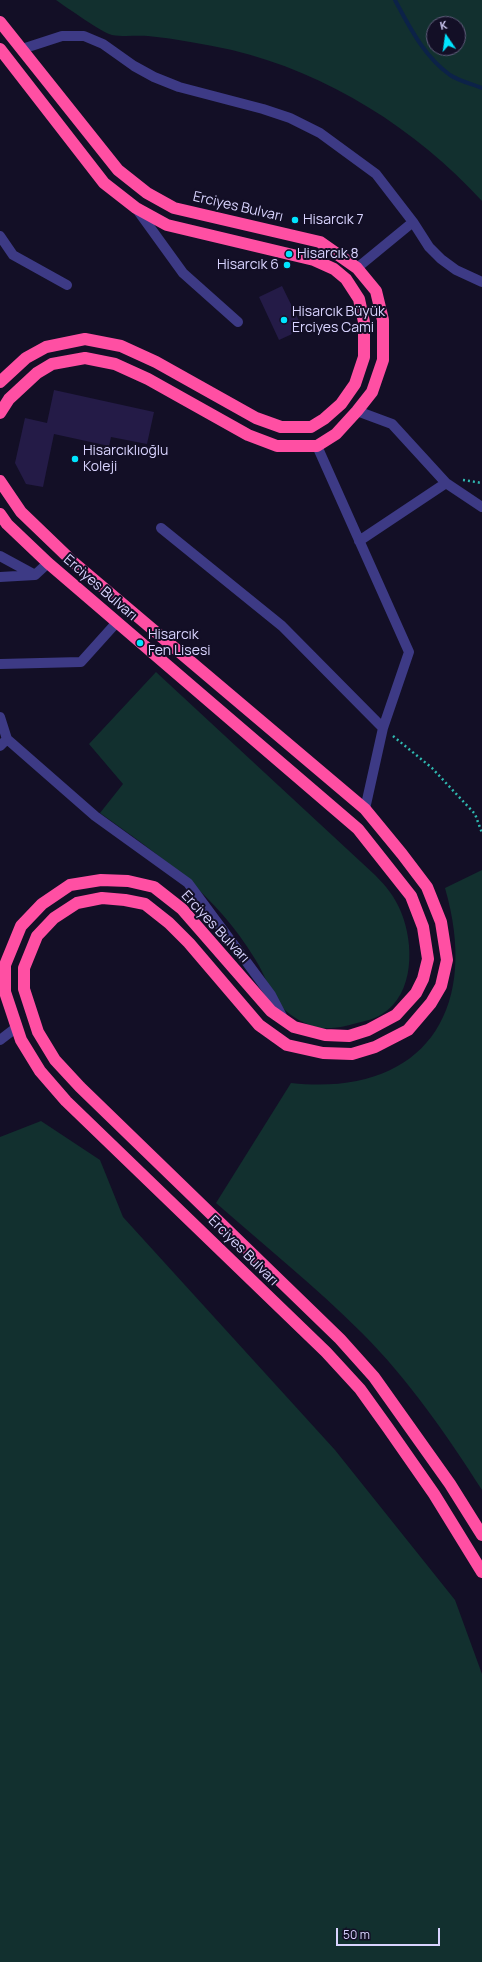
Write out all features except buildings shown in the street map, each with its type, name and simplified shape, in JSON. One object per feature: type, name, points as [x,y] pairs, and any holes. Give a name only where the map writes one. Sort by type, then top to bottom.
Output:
[{"type":"highway","name":"Erciyes Bulvarı","points":[[0,22],[118,170],[147,193],[174,208],[320,242],[357,268],[376,291],[383,320],[383,360],[372,392],[357,412],[336,434],[317,446]]},
{"type":"highway","points":[[0,49],[104,183],[136,208],[167,225],[314,260],[334,270],[346,279],[358,299],[364,322],[364,357],[355,384],[340,404],[324,419],[311,427],[281,428],[256,418],[156,362],[121,346],[85,339],[46,347],[26,358],[0,382]]},
{"type":"highway","points":[[0,414],[10,399],[37,373],[52,364],[85,358],[115,364],[148,379],[248,435],[277,446],[317,446]]},
{"type":"highway","name":"Erciyes Bulvarı","points":[[0,481],[21,512],[73,562],[365,810],[402,854],[427,887],[441,922],[446,960],[441,986],[431,1003],[408,1030],[375,1047],[352,1054],[323,1053],[286,1044],[259,1025],[189,943],[169,923],[145,904],[125,900],[102,898],[77,903],[54,918],[37,936],[24,968],[24,989],[38,1032],[55,1060],[80,1087],[340,1339],[374,1377],[450,1484],[482,1535]]},
{"type":"highway","name":"Erciyes Bulvarı","points":[[0,514],[7,524],[48,563],[358,829],[411,896],[423,927],[428,959],[423,979],[416,993],[396,1015],[368,1030],[349,1036],[318,1033],[294,1027],[284,1020],[262,1001],[182,909],[154,887],[128,881],[102,880],[70,885],[42,904],[20,926],[6,965],[5,992],[21,1040],[40,1071],[66,1100],[326,1352],[360,1389],[434,1494],[482,1572]]},
{"type":"street","points":[[22,49],[62,36],[84,36],[103,44],[134,66],[166,82],[290,118],[320,133],[376,174],[414,222],[429,247],[441,259],[456,270],[482,282]]},
{"type":"street","points":[[136,208],[183,273],[238,322]]},
{"type":"street","points":[[357,268],[414,222]]},
{"type":"street","points":[[0,236],[13,255],[66,285]]},
{"type":"street","points":[[357,412],[392,424],[446,483],[482,507]]},
{"type":"street","points":[[317,446],[409,652],[383,728],[365,810]]},
{"type":"street","points":[[359,541],[446,483]]},
{"type":"street","points":[[161,528],[282,626],[383,728]]},
{"type":"street","points":[[0,556],[35,575]]},
{"type":"street","points":[[0,577],[35,575],[48,563]]},
{"type":"street","points":[[0,664],[81,662],[117,622]]},
{"type":"street","points":[[0,717],[3,742],[95,816],[188,883],[271,995],[284,1020]]},
{"type":"street","points":[[0,1040],[17,1028]]},
{"type":"path","points":[[383,728],[432,768],[475,814],[482,832]]},
{"type":"green space","points":[[56,0],[482,0],[482,201],[429,150],[399,128],[368,107],[336,89],[302,73],[268,60],[232,50],[159,37],[112,35],[93,25]]},
{"type":"green space","points":[[156,672],[375,875],[393,897],[399,907],[405,924],[408,938],[409,967],[401,994],[393,1005],[382,1014],[367,1021],[340,1027],[324,1028],[312,1026],[290,1014],[282,1008],[276,1000],[258,964],[240,936],[223,915],[205,896],[165,861],[100,813],[123,784],[89,744]]},
{"type":"green space","points":[[482,870],[482,1490],[426,1408],[379,1351],[327,1299],[216,1203],[291,1083],[336,1084],[374,1076],[406,1061],[430,1039],[446,1010],[455,974],[454,934],[445,888]]},
{"type":"green space","points":[[41,1121],[100,1160],[123,1217],[335,1450],[455,1600],[482,1674],[482,1962],[0,1962],[0,1137]]},
{"type":"waterway","points":[[395,0],[418,41],[433,59],[450,75],[461,81],[482,88]]},
{"type":"place","name":"Hisarcık 7","points":[[295,220]]},
{"type":"place","name":"Hisarcık 8","points":[[289,254]]},
{"type":"place","name":"Hisarcık 6","points":[[287,265]]},
{"type":"place","name":"Hisarcık Büyük Erciyes Cami","points":[[284,320]]},
{"type":"place","name":"Hisarcıklıoğlu Koleji","points":[[75,459]]},
{"type":"place","name":"Hisarcık Fen Lisesi","points":[[140,643]]}]
